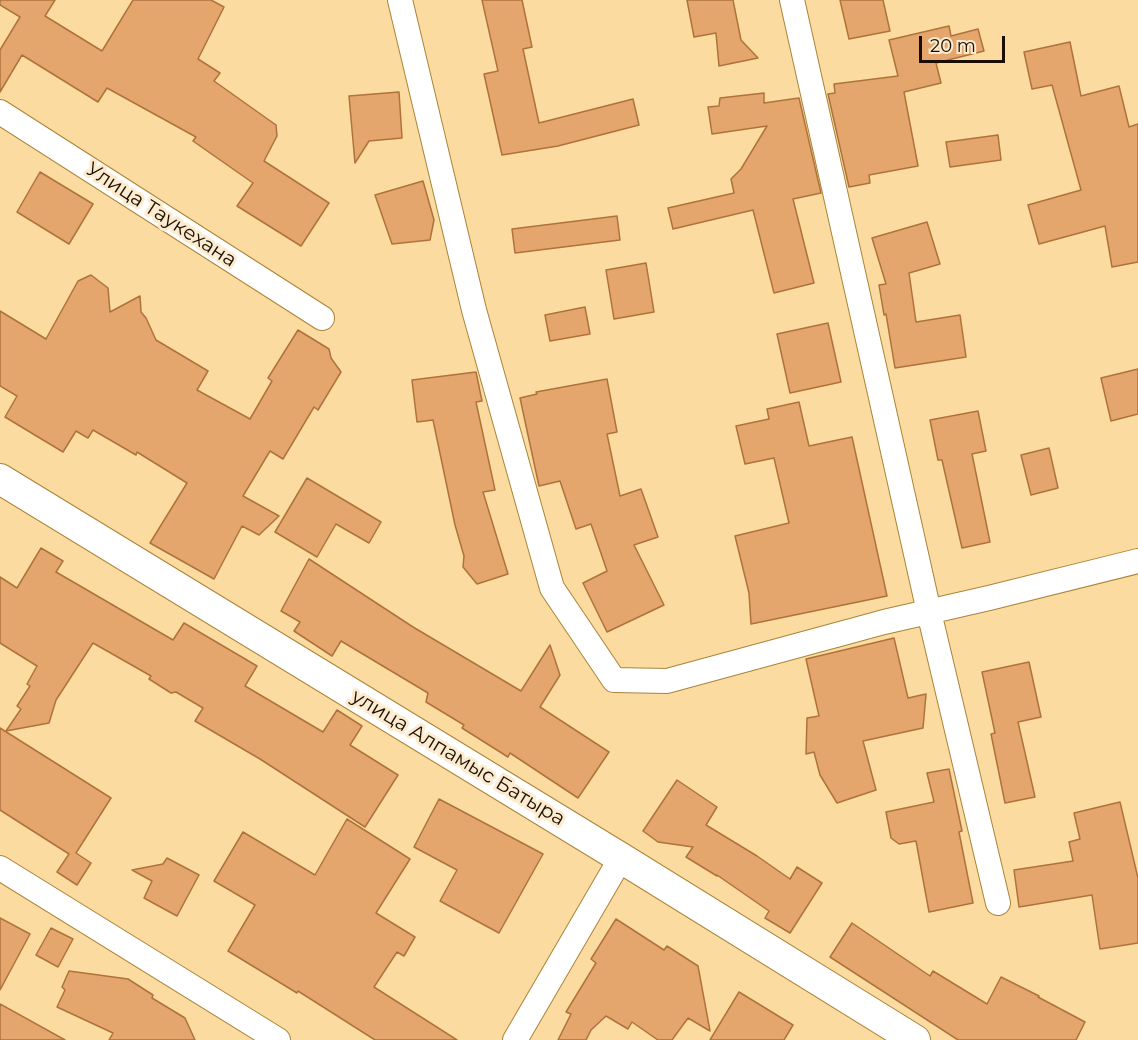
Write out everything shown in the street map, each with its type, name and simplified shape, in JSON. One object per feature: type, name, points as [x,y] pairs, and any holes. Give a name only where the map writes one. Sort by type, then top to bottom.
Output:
[{"type":"street","points":[[400,0],[474,310],[552,588],[614,680],[667,681],[884,622],[1138,561]]},
{"type":"street","points":[[792,0],[929,612],[998,903]]},
{"type":"street","name":"Улица Таукехана","points":[[0,112],[322,318]]},
{"type":"street","name":"улица Алпамыс Батыра","points":[[0,479],[915,1040]]},
{"type":"street","points":[[515,1040],[621,858]]},
{"type":"street","points":[[0,868],[278,1040]]},
{"type":"building","points":[[0,0],[55,0],[45,16],[102,51],[133,0],[211,0],[224,7],[198,59],[220,73],[214,81],[276,125],[277,136],[264,161],[329,203],[301,246],[237,206],[253,183],[193,141],[196,137],[107,88],[98,102],[22,55],[0,92],[0,50],[20,17],[0,5]]},
{"type":"building","points":[[482,0],[522,0],[532,47],[523,49],[539,123],[633,99],[639,125],[558,146],[502,155],[484,74],[498,71]]},
{"type":"building","points":[[687,0],[733,0],[741,40],[758,58],[719,66],[716,33],[694,37]]},
{"type":"building","points":[[840,0],[883,0],[890,31],[849,39]]},
{"type":"building","points":[[949,26],[951,36],[978,29],[984,51],[936,63],[941,83],[904,92],[918,166],[869,175],[870,183],[849,187],[828,94],[835,93],[834,84],[898,76],[889,40]]},
{"type":"building","points":[[1070,42],[1081,96],[1119,86],[1129,127],[1138,124],[1138,262],[1112,267],[1105,226],[1039,244],[1028,205],[1081,190],[1052,85],[1032,89],[1024,52]]},
{"type":"building","points":[[399,92],[402,138],[369,141],[355,163],[349,96]]},
{"type":"building","points":[[764,93],[764,103],[799,98],[821,193],[793,199],[814,283],[774,293],[753,210],[673,229],[668,208],[734,193],[731,179],[741,169],[767,126],[712,134],[708,107],[719,106],[720,98]]},
{"type":"building","points":[[998,135],[1001,160],[950,167],[946,142]]},
{"type":"building","points":[[40,172],[93,204],[69,244],[17,212]]},
{"type":"building","points":[[423,181],[434,220],[430,240],[392,244],[375,195]]},
{"type":"building","points":[[617,216],[620,240],[515,253],[512,229]]},
{"type":"building","points":[[927,222],[940,264],[909,273],[916,322],[960,315],[966,357],[895,368],[879,285],[886,284],[872,238]]},
{"type":"building","points":[[646,263],[654,312],[614,319],[606,270]]},
{"type":"building","points":[[91,275],[108,288],[110,312],[140,296],[141,312],[156,340],[208,371],[197,390],[250,419],[272,381],[268,378],[298,330],[329,349],[331,358],[341,372],[318,410],[314,407],[283,459],[270,451],[243,496],[279,516],[259,535],[242,526],[214,579],[150,543],[187,483],[137,452],[136,455],[93,430],[88,438],[76,431],[63,452],[5,417],[17,396],[0,386],[0,311],[46,339],[78,281]]},
{"type":"building","points":[[585,307],[590,334],[550,341],[545,315]]},
{"type":"building","points":[[828,323],[841,382],[790,393],[777,334]]},
{"type":"building","points":[[1138,369],[1138,414],[1111,421],[1101,378]]},
{"type":"building","points":[[476,372],[482,401],[476,402],[495,490],[483,492],[508,574],[477,584],[463,567],[464,556],[455,525],[433,420],[417,422],[412,380]]},
{"type":"building","points":[[607,379],[617,432],[607,434],[620,496],[641,489],[658,537],[634,545],[664,605],[607,632],[583,583],[607,571],[591,524],[576,529],[560,481],[539,486],[520,398],[537,394],[536,392]]},
{"type":"building","points":[[799,402],[809,446],[852,437],[887,596],[751,624],[749,593],[735,536],[789,523],[774,458],[745,464],[736,426],[769,419],[767,409]]},
{"type":"building","points":[[978,411],[986,451],[972,454],[990,542],[962,548],[942,460],[938,460],[930,420]]},
{"type":"building","points":[[1049,448],[1058,488],[1031,495],[1021,455]]},
{"type":"building","points":[[307,478],[381,522],[369,543],[336,524],[317,557],[275,532]]},
{"type":"building","points":[[41,548],[63,561],[56,572],[173,640],[184,623],[257,666],[245,686],[323,732],[337,710],[362,726],[350,745],[398,775],[365,827],[260,759],[195,721],[203,708],[176,692],[171,693],[149,679],[151,676],[93,643],[56,700],[49,723],[6,731],[21,709],[17,706],[30,686],[27,684],[37,666],[0,643],[0,577],[17,588]]},
{"type":"building","points":[[309,559],[413,627],[521,691],[550,645],[560,675],[540,707],[609,752],[578,798],[510,753],[508,757],[462,728],[464,725],[426,702],[428,693],[341,641],[332,656],[294,631],[300,622],[281,611]]},
{"type":"building","points":[[894,638],[908,698],[926,694],[923,728],[863,741],[876,790],[837,803],[820,775],[814,752],[806,754],[807,718],[819,716],[806,659]]},
{"type":"building","points":[[1029,662],[1041,717],[1018,722],[1035,797],[1005,803],[991,734],[995,733],[982,672]]},
{"type":"building","points":[[0,728],[111,798],[76,853],[91,863],[77,885],[57,872],[69,854],[0,810]]},
{"type":"building","points":[[949,769],[962,831],[959,832],[973,903],[929,912],[916,841],[899,844],[891,838],[886,812],[934,802],[927,773]]},
{"type":"building","points":[[677,780],[717,807],[706,825],[790,879],[797,867],[822,883],[790,933],[765,918],[769,911],[717,875],[686,857],[693,847],[658,842],[643,831]]},
{"type":"building","points":[[439,799],[543,854],[499,933],[440,901],[457,870],[414,847]]},
{"type":"building","points":[[1120,802],[1138,878],[1138,943],[1100,949],[1092,895],[1019,907],[1014,870],[1073,861],[1069,842],[1080,839],[1074,813]]},
{"type":"building","points":[[347,819],[410,859],[376,913],[415,937],[404,956],[397,952],[374,987],[457,1040],[375,1040],[298,991],[297,993],[228,951],[255,905],[214,881],[243,832],[315,875]]},
{"type":"building","points":[[167,858],[199,875],[177,916],[144,898],[152,881],[132,870],[163,864]]},
{"type":"building","points":[[0,918],[30,934],[0,990]]},
{"type":"building","points":[[616,919],[664,950],[667,946],[698,966],[710,1031],[688,1018],[672,1040],[658,1040],[632,1022],[628,1029],[606,1016],[591,1030],[586,1040],[558,1040],[571,1014],[566,1012],[596,963],[591,959]]},
{"type":"building","points":[[852,923],[930,976],[933,971],[987,1004],[1001,977],[1085,1022],[1076,1040],[958,1040],[830,957]]},
{"type":"building","points":[[51,928],[73,939],[58,967],[36,955]]},
{"type":"building","points":[[69,971],[128,979],[153,995],[152,998],[185,1018],[195,1040],[109,1040],[113,1033],[57,1007],[65,990],[62,987]]},
{"type":"building","points":[[739,992],[793,1025],[784,1040],[710,1040]]},
{"type":"building","points":[[0,1004],[65,1040],[0,1040]]}]
